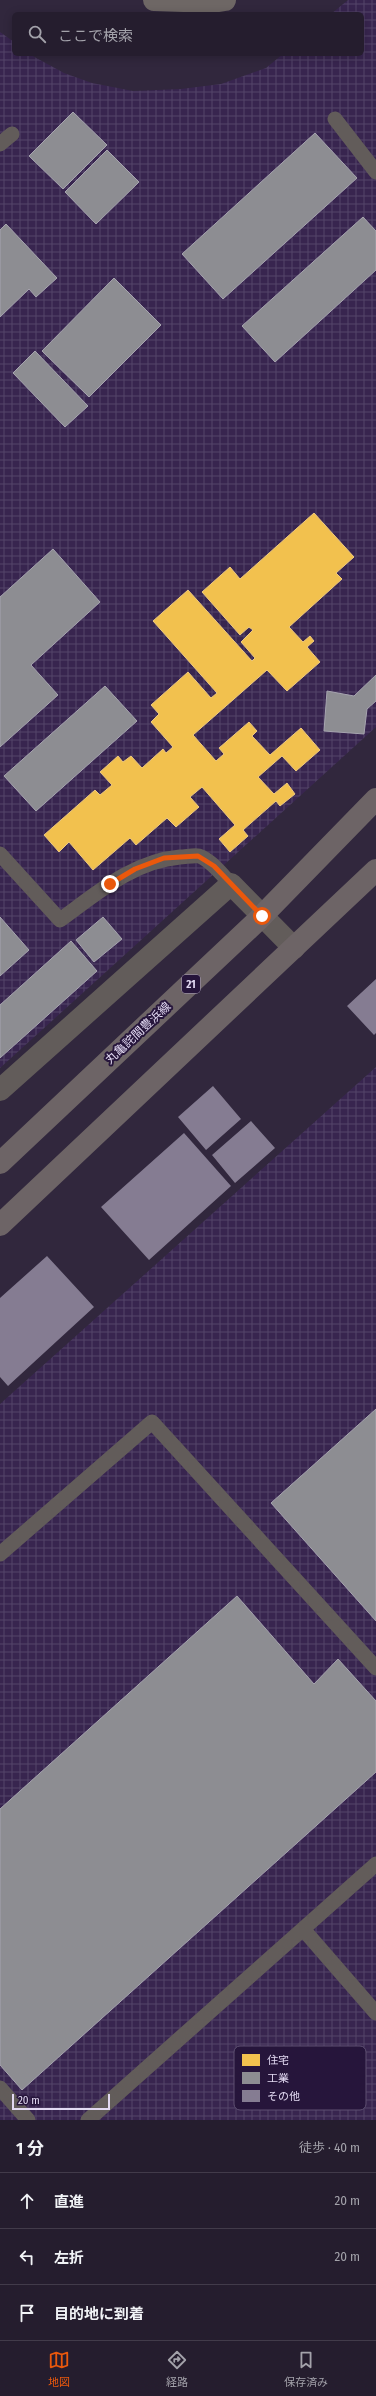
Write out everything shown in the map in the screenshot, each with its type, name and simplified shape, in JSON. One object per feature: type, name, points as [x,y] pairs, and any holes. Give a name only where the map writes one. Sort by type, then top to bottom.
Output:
[{"type":"main road","name":"丸亀詫間豊浜線","points":[[0,1163],[262,916],[376,799]]},
{"type":"main road","points":[[0,1225],[376,870]]},
{"type":"street","points":[[154,0],[213,2],[225,0]]},
{"type":"street","points":[[0,1090],[231,884],[294,948]]},
{"type":"lane","points":[[335,119],[376,172]]},
{"type":"lane","points":[[0,144],[12,134]]},
{"type":"lane","points":[[0,854],[60,920],[129,873],[164,858],[198,856],[214,866],[231,884]]},
{"type":"lane","points":[[0,1554],[152,1422],[376,1668]]},
{"type":"lane","points":[[88,2120],[376,1864]]},
{"type":"lane","points":[[303,1929],[376,2013]]},
{"type":"lane","points":[[0,2088],[28,2120]]},
{"type":"shaded area","points":[[348,0],[376,0],[376,727],[0,1068],[0,32],[12,41],[12,56],[33,56],[64,73],[92,83],[133,91],[181,89],[221,84],[266,68],[281,56],[364,56],[364,12],[333,12]]},
{"type":"shaded area","points":[[376,1067],[376,2120],[0,2120],[0,1404]]},
{"type":"building: 住宅","points":[[314,513],[354,557],[336,573],[342,579],[289,627],[303,642],[310,636],[314,641],[307,647],[320,662],[287,691],[267,670],[193,735],[216,761],[224,754],[219,748],[249,722],[257,731],[252,736],[270,755],[301,728],[320,750],[296,771],[282,756],[258,777],[274,794],[287,783],[295,794],[280,806],[276,801],[243,830],[248,836],[230,852],[219,839],[235,825],[202,787],[190,797],[199,807],[176,827],[167,818],[136,845],[130,838],[93,870],[69,842],[59,852],[44,835],[95,790],[100,795],[112,785],[100,772],[118,756],[123,762],[131,756],[142,768],[163,749],[166,753],[173,747],[151,722],[159,714],[151,705],[188,672],[211,698],[217,693],[153,621],[188,590],[252,661],[255,658],[241,642],[253,630],[249,627],[240,635],[202,592],[230,567],[240,579]]},
{"type":"building: 工業","points":[[73,112],[107,145],[63,189],[29,156]]},
{"type":"building: 工業","points":[[315,133],[357,178],[223,299],[182,254]]},
{"type":"building: 工業","points":[[107,150],[139,182],[96,224],[65,192]]},
{"type":"building: 工業","points":[[363,217],[376,231],[376,270],[275,362],[242,326]]},
{"type":"building: 工業","points":[[6,224],[57,278],[36,297],[29,289],[0,317],[0,230]]},
{"type":"building: 工業","points":[[114,278],[161,325],[89,397],[42,351]]},
{"type":"building: 工業","points":[[35,351],[88,406],[65,427],[13,373]]},
{"type":"building: 工業","points":[[53,549],[100,602],[31,665],[58,695],[0,747],[0,597]]},
{"type":"building: 工業","points":[[376,675],[376,701],[367,709],[364,734],[324,731],[327,691],[354,696]]},
{"type":"building: 工業","points":[[105,686],[137,721],[36,811],[4,776]]},
{"type":"building: 工業","points":[[0,917],[29,950],[0,976]]},
{"type":"building: 工業","points":[[103,917],[122,939],[94,962],[76,940]]},
{"type":"building: 工業","points":[[71,941],[97,971],[0,1058],[0,1005]]},
{"type":"building: 工業","points":[[376,1409],[376,1621],[271,1503]]},
{"type":"building: 工業","points":[[237,1596],[314,1684],[338,1659],[376,1701],[376,1772],[22,2090],[0,2065],[0,1809]]},
{"type":"building: その他","points":[[376,979],[376,1033],[374,1035],[347,1006]]},
{"type":"building: その他","points":[[213,1086],[241,1119],[206,1150],[178,1117]]},
{"type":"building: その他","points":[[251,1121],[275,1148],[235,1183],[212,1155]]},
{"type":"building: その他","points":[[184,1133],[231,1186],[149,1260],[101,1207]]},
{"type":"building: その他","points":[[47,1256],[94,1307],[8,1386],[0,1377],[0,1298]]},
{"type":"route","points":[[110,884],[135,869],[164,858],[198,856],[214,866],[262,916]]}]
